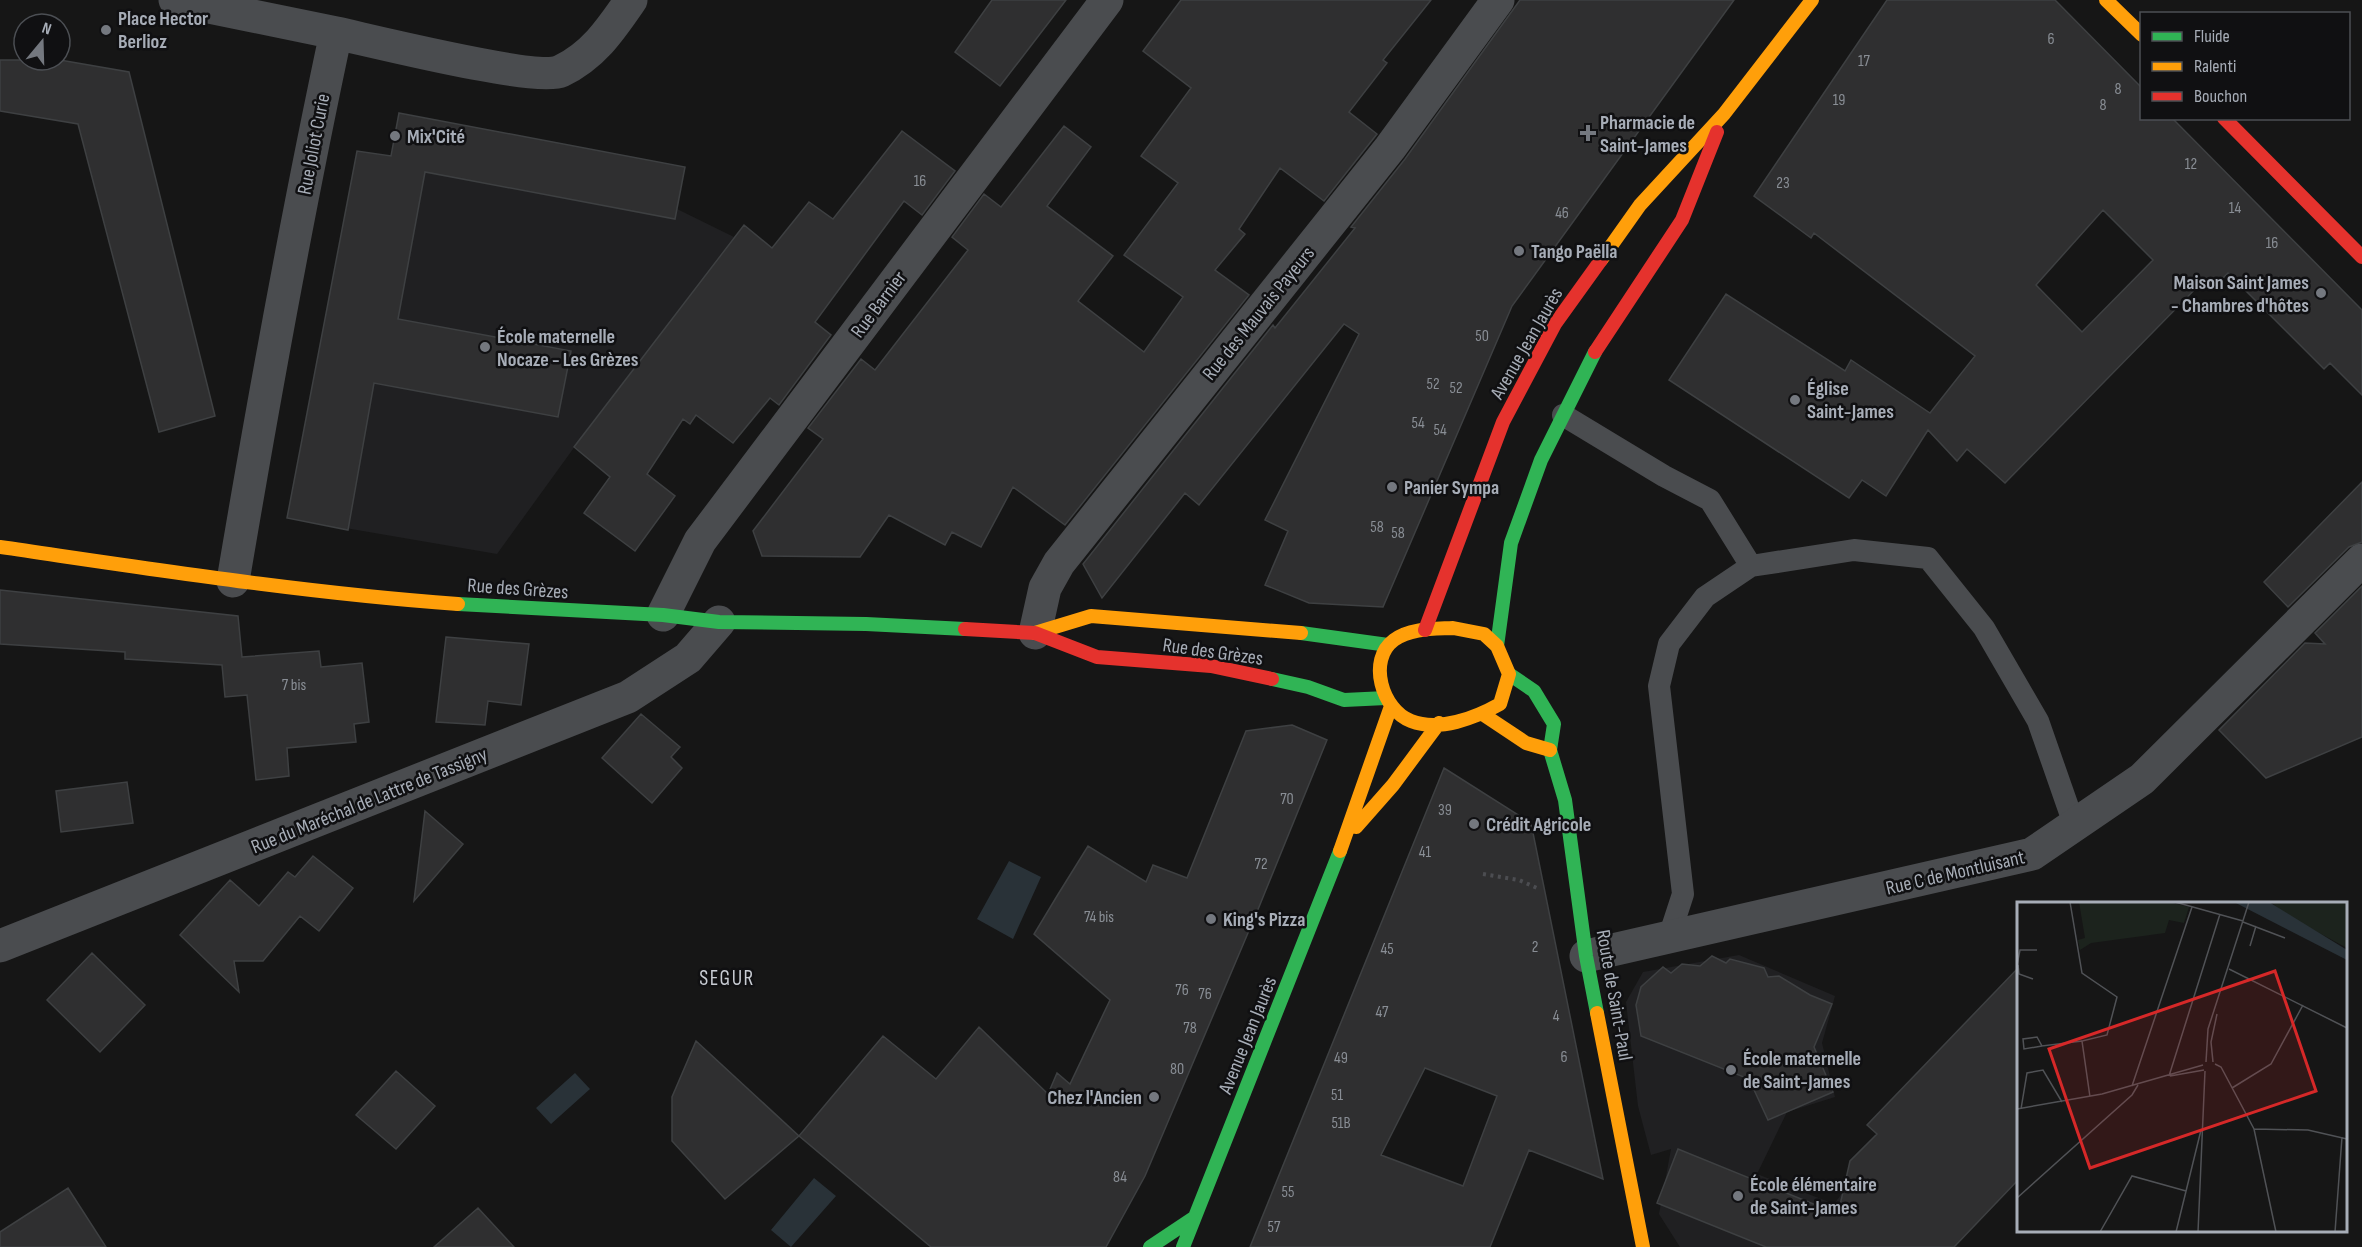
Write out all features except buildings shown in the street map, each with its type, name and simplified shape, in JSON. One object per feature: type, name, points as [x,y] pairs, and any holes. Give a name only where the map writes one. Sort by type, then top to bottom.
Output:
[{"type":"street","points":[[175,0],[522,73],[559,72],[587,56],[602,41],[631,0]]},
{"type":"street","name":"Rue Barnier","points":[[663,615],[700,541],[1107,0]]},
{"type":"street","name":"Rue des Mauvais Payeurs","points":[[1035,633],[1045,588],[1059,563],[1390,148],[1498,0]]},
{"type":"street","name":"Avenue Jean Jaurès","points":[[1425,630],[1503,422],[1555,324],[1640,205],[1724,114],[1812,0]]},
{"type":"street","points":[[2106,0],[2140,33]]},
{"type":"street","name":"Rue Joliot Curie","points":[[233,581],[261,416],[336,33]]},
{"type":"street","name":"Avenue Jean Jaurès","points":[[1497,646],[1511,543],[1541,460],[1596,351],[1682,220],[1724,114]]},
{"type":"street","points":[[2226,120],[2362,257]]},
{"type":"street","name":"Rue des Grèzes","points":[[0,548],[233,581],[378,598],[579,612],[663,615],[719,622],[866,624],[1035,633],[1097,657],[1211,666],[1308,687],[1344,700],[1388,702]]},
{"type":"street","name":"Rue C de Montluisant","points":[[1586,956],[2032,854],[2142,779],[2362,560]]},
{"type":"street","name":"Rue des Grèzes","points":[[1035,633],[1091,616],[1322,635],[1388,645]]},
{"type":"street","name":"Rue du Maréchal de Lattre de Tassigny","points":[[0,946],[628,697],[688,658],[719,622]]},
{"type":"street","points":[[1453,628],[1484,634],[1497,646],[1509,674],[1500,704],[1484,715],[1439,723],[1415,723],[1400,716],[1388,702],[1379,679],[1382,662],[1388,645],[1407,634],[1425,630],[1453,628]]},
{"type":"street","name":"Route de Saint-Paul","points":[[1509,674],[1534,692],[1554,723],[1550,750],[1565,800],[1586,956],[1643,1247]]},
{"type":"street","name":"Avenue Jean Jaurès","points":[[1183,1247],[1346,837],[1388,702]]},
{"type":"street","points":[[1484,715],[1527,743],[1550,750]]},
{"type":"street","name":"Avenue Jean Jaurès","points":[[1346,837],[1393,785],[1439,723]]},
{"type":"street","points":[[1150,1247],[1195,1216]]},
{"type":"lane","points":[[1563,415],[1710,500],[1751,566]]},
{"type":"lane","points":[[1670,937],[1683,894],[1659,686],[1669,644],[1705,597],[1751,566],[1854,550],[1928,558],[1984,628],[2038,721],[2075,826]]},
{"type":"path","points":[[1483,874],[1519,880],[1538,889]]},
{"type":"shaded area","name":"École maternelle Nocaze - Les Grèzes","points":[[399,113],[685,167],[677,209],[734,237],[594,420],[497,554],[287,518],[357,151],[391,156]]},
{"type":"shaded area","points":[[1009,861],[1041,877],[1013,939],[977,919]]},
{"type":"shaded area","name":"École maternelle de Saint-James","points":[[1739,955],[1835,996],[1822,1043],[1835,1097],[1787,1112],[1757,1174],[1834,1204],[1843,1192],[1913,1230],[1961,1247],[1680,1247],[1659,1214],[1671,1149],[1651,1155],[1638,1106],[1626,1002],[1643,972]]},
{"type":"shaded area","points":[[575,1073],[590,1089],[551,1124],[536,1108]]},
{"type":"shaded area","points":[[814,1178],[836,1196],[791,1247],[771,1230]]},
{"type":"traffic: fast","points":[[1497,646],[1511,543],[1541,460],[1595,352]]},
{"type":"traffic: fast","points":[[458,604],[663,615],[719,622],[866,624],[965,629]]},
{"type":"traffic: fast","points":[[1301,633],[1388,645]]},
{"type":"traffic: fast","points":[[1509,674],[1534,691],[1554,724],[1550,750],[1565,800],[1586,956],[1597,1013]]},
{"type":"traffic: fast","points":[[1272,679],[1308,687],[1344,700],[1386,698]]},
{"type":"traffic: fast","points":[[1183,1247],[1340,851]]},
{"type":"traffic: fast","points":[[1150,1247],[1195,1217]]},
{"type":"traffic: slow","points":[[1601,260],[1640,205],[1724,114],[1812,0]]},
{"type":"traffic: slow","points":[[2106,0],[2140,33]]},
{"type":"traffic: slow","points":[[0,547],[285,587],[458,604]]},
{"type":"traffic: slow","points":[[1035,633],[1091,616],[1301,633]]},
{"type":"traffic: slow","points":[[1453,628],[1484,634],[1497,646],[1509,674],[1500,704],[1457,722],[1433,725],[1411,721],[1392,707],[1386,696],[1381,684],[1381,660],[1386,649],[1400,636],[1422,630],[1453,628]]},
{"type":"traffic: slow","points":[[1340,851],[1391,706]]},
{"type":"traffic: slow","points":[[1484,715],[1526,743],[1550,750]]},
{"type":"traffic: slow","points":[[1356,827],[1393,785],[1439,723]]},
{"type":"traffic: slow","points":[[1597,1013],[1643,1247]]},
{"type":"traffic: jam","points":[[2226,120],[2362,257]]},
{"type":"traffic: jam","points":[[1595,352],[1682,220],[1717,132]]},
{"type":"traffic: jam","points":[[1425,630],[1503,422],[1555,324],[1601,260]]},
{"type":"traffic: jam","points":[[965,629],[1035,633],[1097,657],[1211,666],[1272,679]]},
{"type":"place","name":"Place Hector Berlioz","points":[[106,30]]},
{"type":"place","name":"Pharmacie de Saint-James","points":[[1588,133]]},
{"type":"place","name":"Mix'Cité","points":[[395,136]]},
{"type":"place","name":"Tango Paëlla","points":[[1519,251]]},
{"type":"place","name":"Maison Saint James - Chambres d'hôtes","points":[[2321,293]]},
{"type":"place","name":"École maternelle Nocaze - Les Grèzes","points":[[485,347]]},
{"type":"place","name":"Église Saint-James","points":[[1795,400]]},
{"type":"place","name":"Panier Sympa","points":[[1392,487]]},
{"type":"place","name":"Crédit Agricole","points":[[1474,824]]},
{"type":"place","name":"King's Pizza","points":[[1211,919]]},
{"type":"place","name":"École maternelle de Saint-James","points":[[1731,1070]]},
{"type":"place","name":"Chez l'Ancien","points":[[1154,1097]]},
{"type":"place","name":"École élémentaire de Saint-James","points":[[1738,1196]]},
{"type":"district","name":"SEGUR","points":[[727,978]]}]
